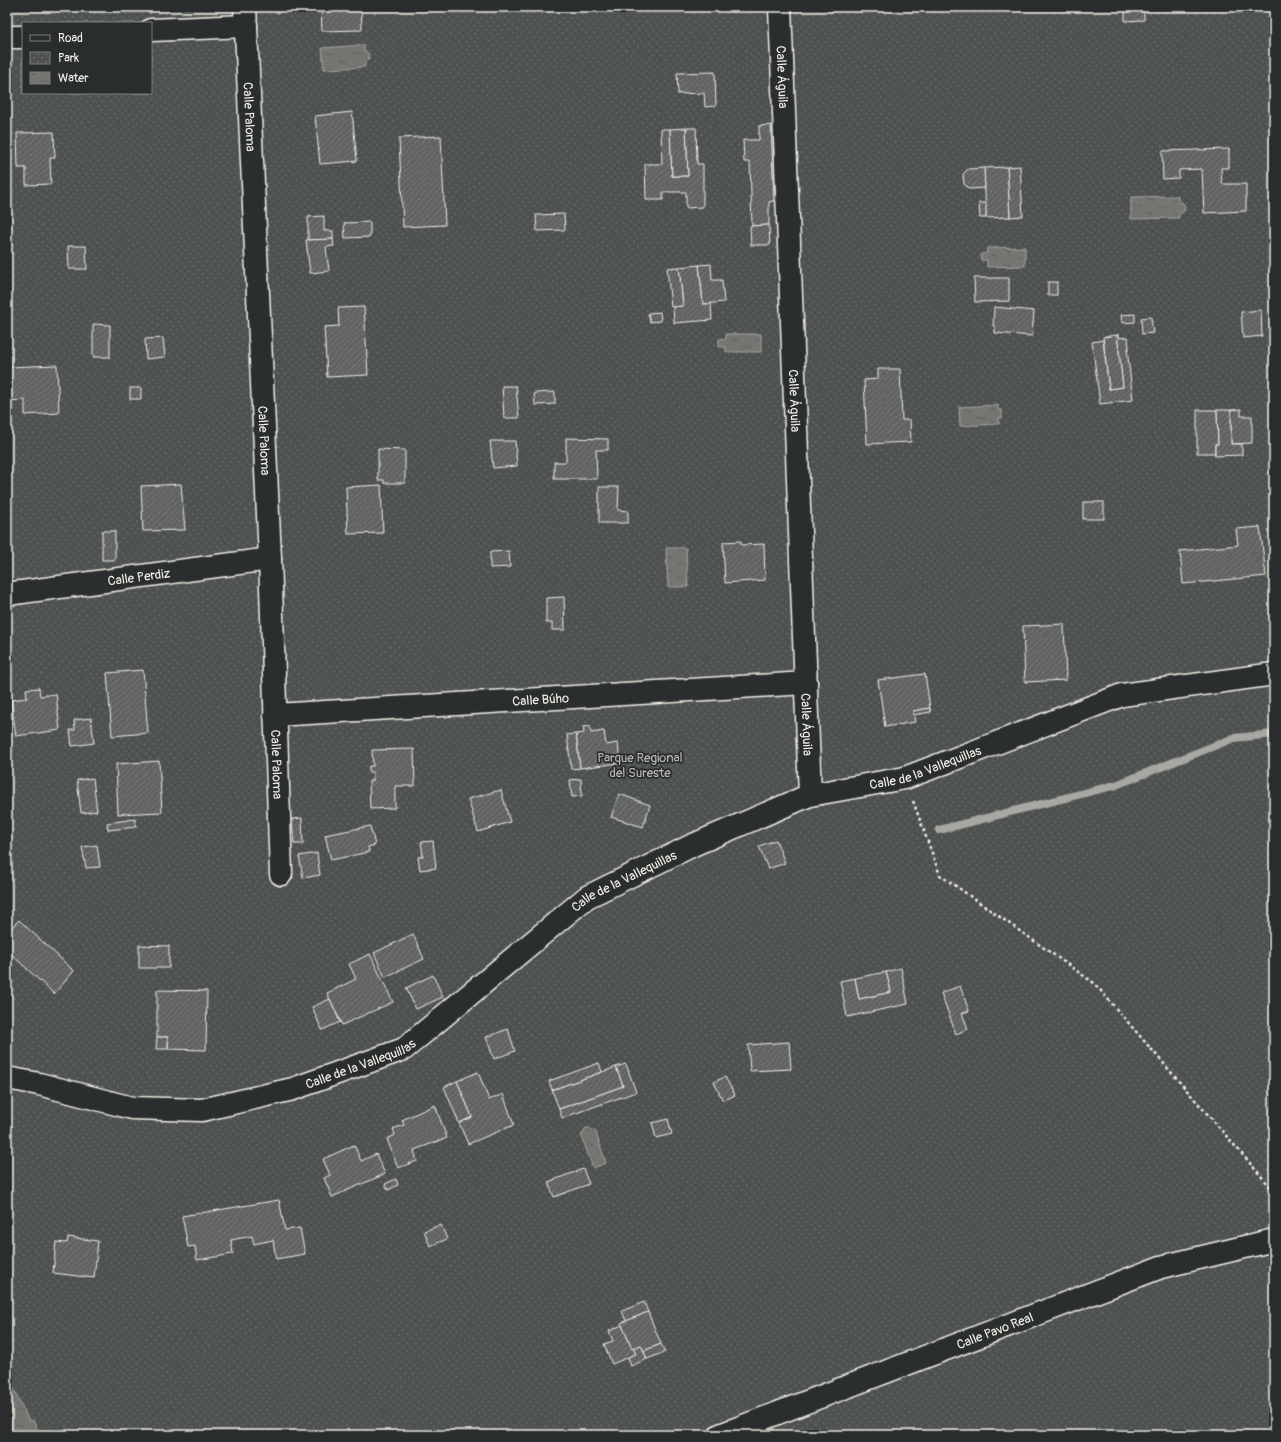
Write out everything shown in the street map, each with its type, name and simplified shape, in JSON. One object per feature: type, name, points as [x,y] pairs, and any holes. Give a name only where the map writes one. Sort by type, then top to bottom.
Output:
[{"type":"street","name":"Calle Águila","points":[[780,7],[810,795]]},
{"type":"street","points":[[152,30],[246,16]]},
{"type":"street","name":"Calle Paloma","points":[[246,16],[270,559],[281,874]]},
{"type":"street","points":[[7,37],[22,37]]},
{"type":"street","name":"Calle Perdiz","points":[[7,594],[270,559]]},
{"type":"street","name":"Calle de la Vallequillas","points":[[7,1078],[39,1084],[132,1108],[202,1110],[293,1089],[404,1049],[587,897],[693,845],[810,795],[905,778],[1122,695],[1274,674]]},
{"type":"street","name":"Calle Búho","points":[[275,715],[806,683]]},
{"type":"street","name":"Calle Pavo Real","points":[[720,1435],[1161,1267],[1274,1240]]},
{"type":"path","points":[[905,778],[940,875],[1094,984],[1274,1191]]},
{"type":"green space","name":"Parque Regional del Sureste","points":[[7,7],[1274,7],[1274,1435],[7,1435]]},
{"type":"water","points":[[364,45],[364,50],[369,55],[368,60],[365,63],[365,67],[324,69],[322,48]]},
{"type":"water","points":[[1178,196],[1178,201],[1183,203],[1185,206],[1184,211],[1179,214],[1179,218],[1131,219],[1131,197]]},
{"type":"water","points":[[1025,247],[1025,266],[987,267],[987,260],[981,260],[981,254],[987,253],[987,248]]},
{"type":"water","points":[[726,334],[761,334],[761,352],[726,352],[726,347],[719,347],[719,339],[726,339]]},
{"type":"water","points":[[998,405],[998,410],[1002,410],[1002,418],[999,418],[999,424],[960,426],[959,407]]},
{"type":"water","points":[[666,548],[686,548],[688,587],[668,587]]},
{"type":"water","points":[[586,1128],[595,1130],[606,1163],[593,1168],[581,1135],[584,1133]]},
{"type":"water","points":[[12,1385],[29,1421],[33,1420],[38,1431],[30,1435],[11,1435],[9,1431],[12,1429],[7,1417],[7,1387]]},
{"type":"building","points":[[329,7],[361,7],[362,30],[322,31],[321,10],[329,10]]},
{"type":"building","points":[[1125,7],[1144,7],[1144,20],[1125,21]]},
{"type":"building","points":[[715,72],[716,106],[705,107],[704,93],[678,94],[677,73]]},
{"type":"building","points":[[352,112],[357,161],[320,164],[315,116]]},
{"type":"building","points":[[771,125],[774,201],[769,202],[769,225],[752,226],[750,162],[744,162],[743,140],[759,140],[759,126]]},
{"type":"building","points":[[686,128],[696,128],[697,164],[703,164],[703,207],[686,208],[686,192],[663,192],[663,200],[646,200],[645,164],[662,164],[661,129],[670,129],[672,176],[688,176]]},
{"type":"building","points":[[686,128],[688,176],[672,176],[670,129]]},
{"type":"building","points":[[54,132],[55,158],[50,158],[51,184],[26,185],[26,168],[18,168],[17,133]]},
{"type":"building","points":[[441,136],[445,225],[403,227],[399,138]]},
{"type":"building","points":[[1229,149],[1229,168],[1221,168],[1222,184],[1246,184],[1246,211],[1204,213],[1202,169],[1179,170],[1179,178],[1163,179],[1162,151]]},
{"type":"building","points":[[1020,166],[1023,216],[1010,217],[1007,167]]},
{"type":"building","points":[[1007,167],[1010,217],[986,218],[984,168]]},
{"type":"building","points":[[984,168],[985,188],[969,189],[964,184],[963,174],[968,169]]},
{"type":"building","points":[[979,203],[986,203],[986,218],[980,218]]},
{"type":"building","points":[[564,214],[565,230],[537,231],[536,215]]},
{"type":"building","points":[[324,216],[324,231],[333,231],[333,239],[308,240],[308,217]]},
{"type":"building","points":[[370,222],[370,237],[345,238],[344,223]]},
{"type":"building","points":[[769,225],[770,245],[751,245],[750,226]]},
{"type":"building","points":[[333,239],[334,246],[326,247],[329,271],[310,273],[306,240]]},
{"type":"building","points":[[68,246],[86,246],[87,269],[69,269]]},
{"type":"building","points":[[711,264],[712,280],[722,280],[724,302],[703,304],[699,265]]},
{"type":"building","points":[[699,265],[703,304],[711,304],[712,320],[674,323],[673,306],[683,306],[679,267]]},
{"type":"building","points":[[679,267],[683,306],[671,307],[667,268]]},
{"type":"building","points":[[974,278],[1009,278],[1009,301],[975,302]]},
{"type":"building","points":[[1048,282],[1057,282],[1057,295],[1048,295]]},
{"type":"building","points":[[364,307],[368,375],[327,377],[324,327],[339,326],[338,308]]},
{"type":"building","points":[[994,307],[1034,311],[1032,336],[995,333],[995,326],[993,326]]},
{"type":"building","points":[[1261,310],[1262,336],[1243,338],[1241,312]]},
{"type":"building","points":[[660,312],[661,321],[650,322],[648,313]]},
{"type":"building","points":[[1135,314],[1135,322],[1122,323],[1121,315]]},
{"type":"building","points":[[1151,317],[1153,333],[1142,334],[1141,318]]},
{"type":"building","points":[[93,324],[110,325],[110,357],[93,357]]},
{"type":"building","points":[[1117,335],[1119,335],[1119,338],[1128,337],[1129,349],[1127,349],[1133,400],[1100,404],[1092,342],[1103,340],[1109,389],[1123,387]]},
{"type":"building","points":[[1117,335],[1123,387],[1109,389],[1103,337]]},
{"type":"building","points":[[163,338],[165,357],[146,359],[145,339]]},
{"type":"building","points":[[57,365],[59,413],[25,415],[25,400],[7,401],[7,367]]},
{"type":"building","points":[[878,369],[900,369],[902,420],[910,420],[911,442],[867,444],[864,380],[878,379]]},
{"type":"building","points":[[502,386],[516,386],[519,418],[504,418]]},
{"type":"building","points":[[130,388],[141,388],[141,399],[130,399]]},
{"type":"building","points":[[555,392],[555,404],[535,405],[534,393]]},
{"type":"building","points":[[1241,409],[1241,416],[1252,416],[1252,443],[1231,444],[1231,410]]},
{"type":"building","points":[[1197,410],[1217,410],[1218,444],[1215,444],[1215,453],[1197,453]]},
{"type":"building","points":[[1217,410],[1231,410],[1231,444],[1242,444],[1242,455],[1215,456],[1215,444],[1218,444]]},
{"type":"building","points":[[566,438],[608,439],[608,450],[596,450],[597,479],[554,479],[554,462],[566,462]]},
{"type":"building","points":[[490,441],[515,441],[517,466],[493,468]]},
{"type":"building","points":[[378,449],[405,450],[405,483],[384,483],[384,480],[378,480]]},
{"type":"building","points":[[181,484],[185,530],[143,531],[141,486]]},
{"type":"building","points":[[381,485],[383,533],[348,534],[346,487]]},
{"type":"building","points":[[599,487],[619,487],[618,510],[628,511],[628,523],[599,523]]},
{"type":"building","points":[[1083,502],[1104,502],[1104,519],[1083,519]]},
{"type":"building","points":[[1260,527],[1266,576],[1183,584],[1180,551],[1238,545],[1236,529]]},
{"type":"building","points":[[102,531],[115,531],[115,560],[102,560]]},
{"type":"building","points":[[741,541],[741,545],[764,544],[765,580],[725,583],[723,542]]},
{"type":"building","points":[[509,551],[510,567],[490,568],[490,552]]},
{"type":"building","points":[[564,597],[565,630],[552,630],[552,623],[546,623],[546,598]]},
{"type":"building","points":[[1064,624],[1066,680],[1025,682],[1023,626]]},
{"type":"building","points":[[143,670],[148,733],[112,736],[107,673]]},
{"type":"building","points":[[925,674],[930,708],[913,711],[915,722],[885,727],[878,680]]},
{"type":"building","points":[[39,688],[40,696],[56,694],[60,730],[16,736],[11,700],[27,698],[26,689]]},
{"type":"building","points":[[930,708],[931,712],[913,715],[913,711]]},
{"type":"building","points":[[91,718],[94,743],[72,746],[70,730],[75,730],[74,720]]},
{"type":"building","points":[[590,726],[591,733],[604,731],[606,745],[618,743],[620,763],[580,768],[576,734],[584,733],[583,727]]},
{"type":"building","points":[[576,734],[580,768],[571,769],[567,735]]},
{"type":"building","points":[[414,749],[415,786],[395,786],[395,808],[370,809],[369,781],[373,781],[373,772],[369,772],[369,766],[373,766],[372,750]]},
{"type":"building","points":[[159,761],[162,812],[118,814],[116,764]]},
{"type":"building","points":[[93,778],[97,811],[81,813],[77,780]]},
{"type":"building","points":[[581,779],[582,796],[572,797],[570,780]]},
{"type":"building","points":[[501,790],[510,822],[478,832],[468,799]]},
{"type":"building","points":[[619,794],[650,805],[643,827],[611,817]]},
{"type":"building","points":[[302,818],[303,844],[294,844],[292,819]]},
{"type":"building","points":[[135,819],[136,827],[108,830],[107,823]]},
{"type":"building","points":[[370,826],[375,845],[368,847],[369,852],[331,860],[325,835]]},
{"type":"building","points":[[776,840],[785,863],[768,869],[759,846]]},
{"type":"building","points":[[433,841],[436,868],[420,870],[418,857],[423,856],[421,842]]},
{"type":"building","points":[[97,845],[100,867],[86,868],[82,847]]},
{"type":"building","points":[[317,853],[320,875],[303,878],[299,856]]},
{"type":"building","points":[[19,920],[74,971],[54,994],[9,952],[7,954],[7,931]]},
{"type":"building","points":[[413,934],[424,959],[385,977],[374,953]]},
{"type":"building","points":[[139,945],[169,946],[169,968],[139,968]]},
{"type":"building","points":[[370,954],[393,1002],[342,1025],[327,993],[356,979],[349,964]]},
{"type":"building","points":[[901,968],[908,1004],[847,1017],[840,981],[855,978],[859,999],[891,992],[886,972]]},
{"type":"building","points":[[886,972],[891,992],[859,999],[855,978]]},
{"type":"building","points":[[433,975],[443,997],[416,1009],[406,988]]},
{"type":"building","points":[[960,986],[969,1011],[962,1013],[968,1029],[956,1034],[941,993]]},
{"type":"building","points":[[157,990],[207,991],[206,1050],[168,1049],[168,1037],[157,1037]]},
{"type":"building","points":[[330,999],[340,1022],[322,1030],[312,1007]]},
{"type":"building","points":[[508,1029],[515,1051],[494,1059],[486,1037]]},
{"type":"building","points":[[157,1037],[168,1037],[168,1049],[156,1049]]},
{"type":"building","points":[[789,1042],[791,1069],[750,1071],[748,1045]]},
{"type":"building","points":[[599,1063],[602,1072],[552,1090],[549,1081]]},
{"type":"building","points":[[626,1064],[636,1092],[562,1118],[559,1109],[623,1086],[616,1067]]},
{"type":"building","points":[[616,1067],[623,1086],[559,1109],[552,1090]]},
{"type":"building","points":[[478,1072],[489,1100],[503,1094],[514,1125],[468,1144],[459,1123],[472,1117],[457,1081]]},
{"type":"building","points":[[725,1077],[735,1095],[723,1101],[714,1082]]},
{"type":"building","points":[[457,1081],[472,1117],[459,1123],[444,1087]]},
{"type":"building","points":[[435,1105],[447,1138],[414,1150],[417,1161],[398,1168],[387,1139],[395,1135],[393,1129],[404,1125],[402,1120]]},
{"type":"building","points":[[668,1119],[672,1134],[656,1138],[652,1123]]},
{"type":"building","points":[[354,1145],[361,1161],[376,1154],[385,1174],[332,1197],[324,1178],[330,1175],[323,1159]]},
{"type":"building","points":[[583,1169],[589,1184],[554,1197],[548,1182]]},
{"type":"building","points":[[396,1179],[398,1185],[388,1190],[385,1184]]},
{"type":"building","points":[[279,1200],[285,1230],[300,1228],[305,1254],[276,1259],[273,1240],[254,1244],[252,1236],[231,1240],[233,1254],[197,1260],[195,1246],[188,1247],[182,1216]]},
{"type":"building","points":[[441,1225],[447,1239],[430,1246],[424,1231]]},
{"type":"building","points":[[68,1237],[98,1241],[94,1278],[53,1273],[56,1242],[67,1243]]},
{"type":"building","points":[[644,1302],[648,1312],[626,1321],[622,1311]]},
{"type":"building","points":[[648,1312],[661,1344],[643,1351],[641,1345],[632,1349],[621,1323]]},
{"type":"building","points":[[622,1325],[632,1349],[633,1348],[636,1354],[612,1364],[604,1344],[613,1341],[609,1331]]},
{"type":"building","points":[[661,1344],[665,1352],[647,1359],[643,1351]]},
{"type":"building","points":[[641,1345],[647,1359],[631,1366],[628,1357],[636,1354],[633,1348]]},
{"type":"building","points":[[773,1427],[776,1435],[752,1435]]},
{"type":"waterway","points":[[939,830],[1116,785],[1234,738],[1274,734]]}]
